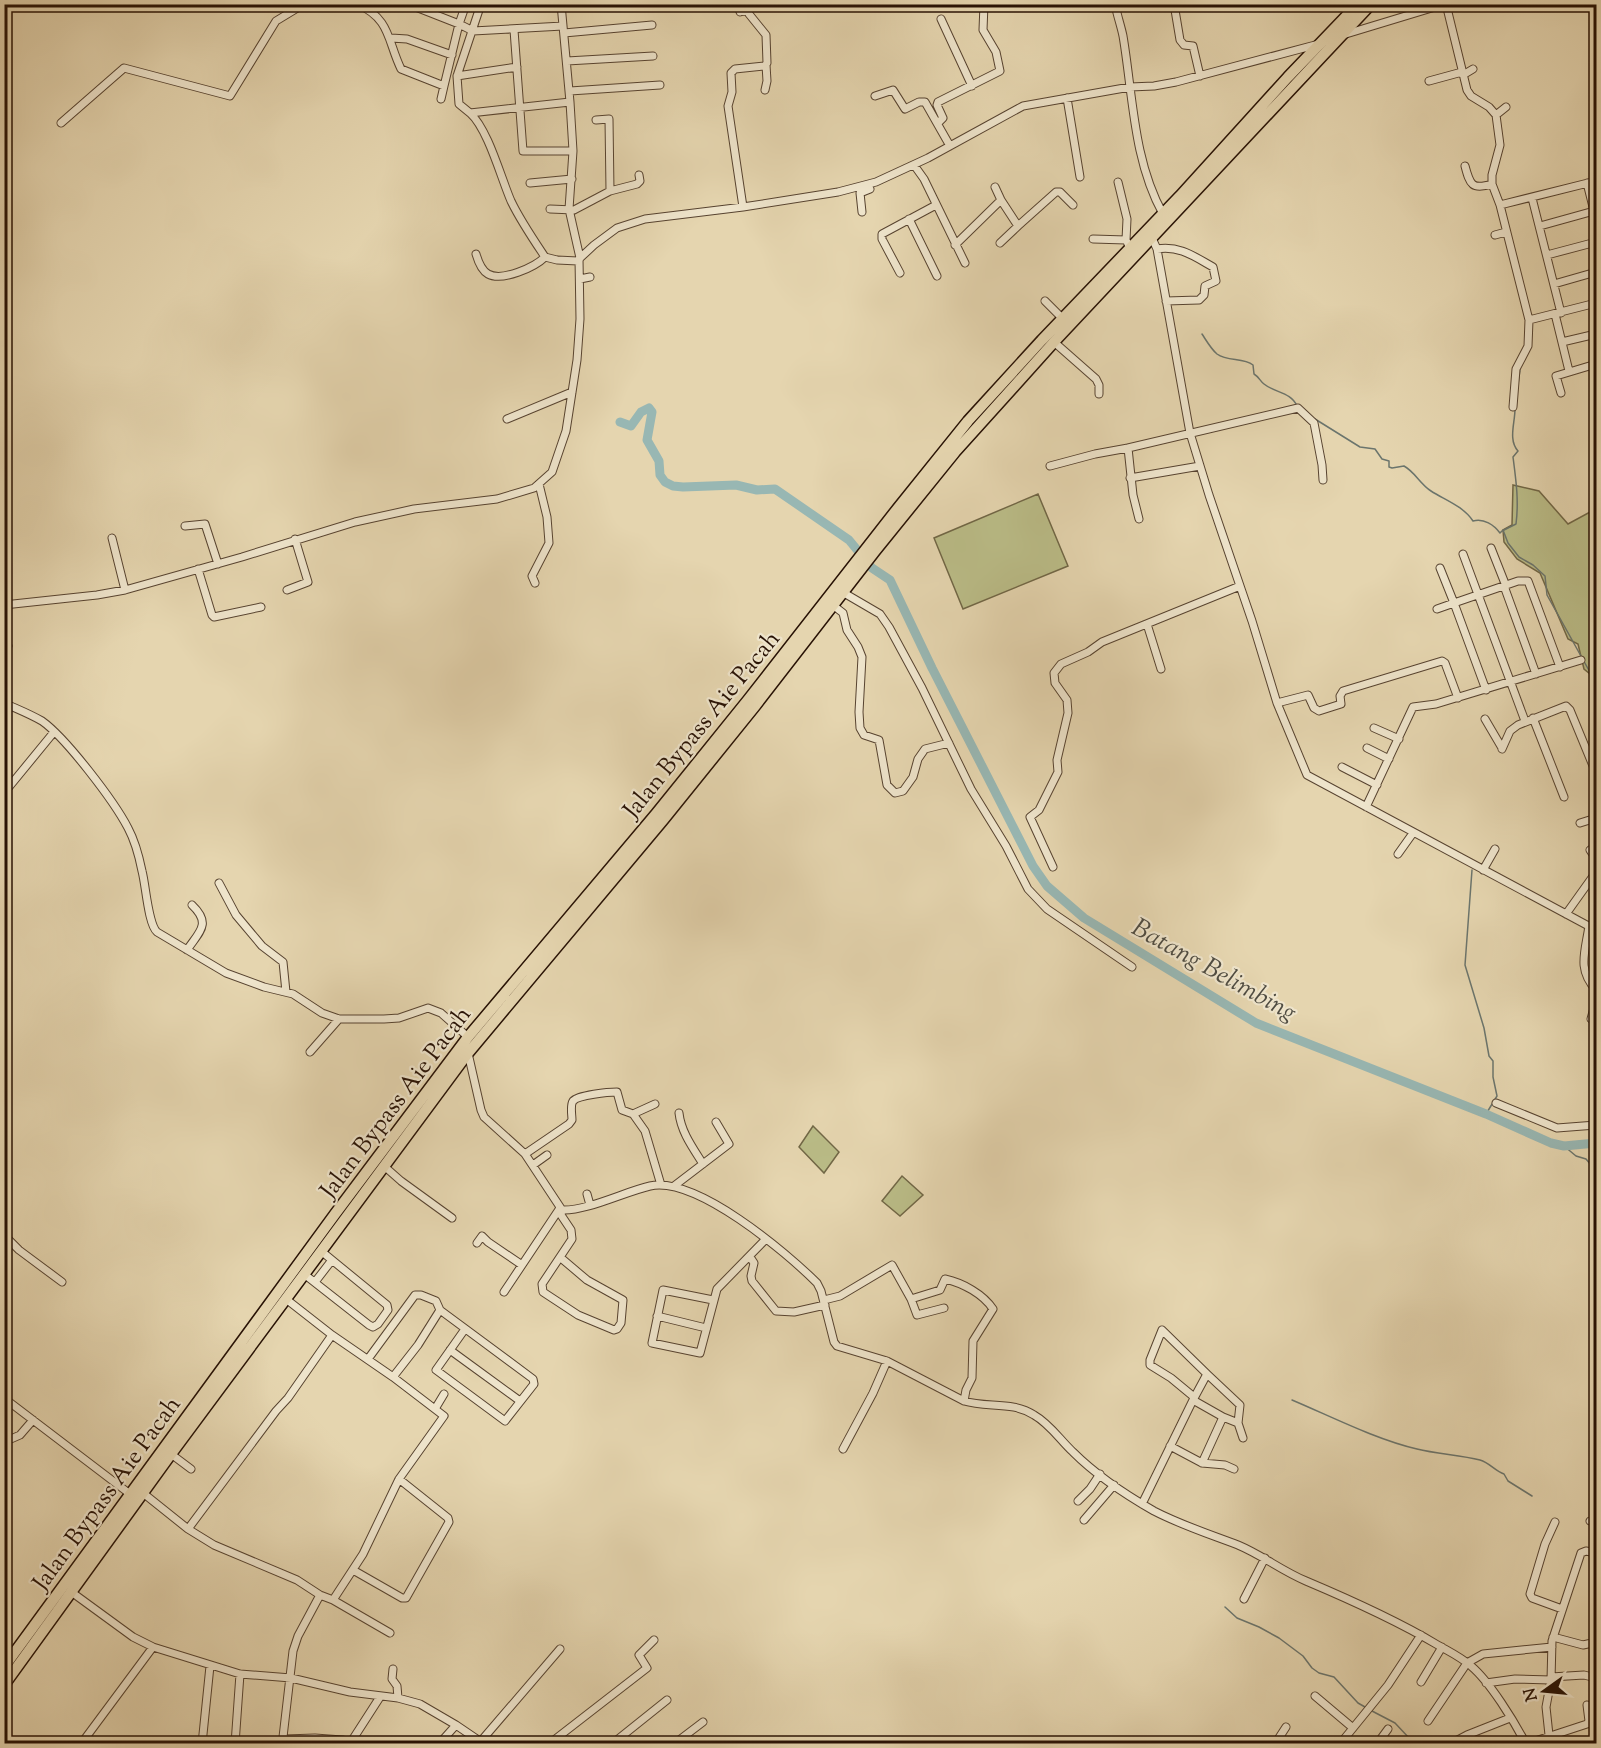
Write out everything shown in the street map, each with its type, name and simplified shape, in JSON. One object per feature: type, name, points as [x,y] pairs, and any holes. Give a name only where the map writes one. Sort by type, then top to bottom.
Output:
[{"type":"highway","points":[[4,1685],[171,1454],[184,1429],[286,1299],[384,1166],[430,1096],[468,1053],[506,1000],[663,820],[834,606],[874,537],[968,421],[1063,319],[1075,313],[1152,238],[1341,35],[1358,4]]},
{"type":"highway","points":[[844,587],[955,452],[1054,342],[1128,244],[1162,214],[1322,43],[1371,4]]},
{"type":"highway","name":"Jalan Bypass Aie Pacah","points":[[4,1667],[130,1494],[184,1429],[335,1214],[430,1096],[468,1037],[506,1000],[844,587]]},
{"type":"street","points":[[61,123],[124,68],[230,96],[276,21],[304,4]]},
{"type":"street","points":[[357,4],[372,11],[391,38],[401,69],[444,86]]},
{"type":"street","points":[[372,11],[376,7],[392,4]]},
{"type":"street","points":[[408,4],[466,27],[514,30],[652,25]]},
{"type":"street","points":[[432,14],[435,4]]},
{"type":"street","points":[[466,4],[466,27],[457,76],[459,104],[477,120],[519,216],[545,257],[557,260],[579,260],[606,235],[625,224],[645,219],[743,207],[838,192],[867,185],[914,165],[1017,108],[1130,87],[1167,84],[1200,76],[1322,43],[1341,35],[1445,4],[1467,90],[1471,96],[1497,115],[1500,145],[1492,184],[1500,205],[1529,320],[1528,346],[1516,369],[1513,407]]},
{"type":"street","points":[[441,99],[452,55],[481,4]]},
{"type":"street","points":[[4,605],[125,590],[355,522],[517,494],[534,488],[549,477],[566,431],[578,350],[580,279],[579,260],[569,209],[573,151],[570,91],[561,4]]},
{"type":"street","points":[[738,4],[740,12],[746,8],[766,35],[765,90]]},
{"type":"street","points":[[938,123],[943,118],[937,105],[938,102],[1000,71],[996,52],[983,30],[984,4]]},
{"type":"street","points":[[1115,4],[1149,185],[1162,214]]},
{"type":"street","points":[[1174,4],[1180,40],[1184,45],[1193,46],[1200,76]]},
{"type":"street","points":[[941,19],[972,86]]},
{"type":"street","points":[[514,30],[523,151],[573,151]]},
{"type":"street","points":[[391,38],[408,39],[452,55]]},
{"type":"street","points":[[567,61],[653,56]]},
{"type":"street","points":[[743,207],[728,106],[732,92],[731,73],[735,69],[766,65]]},
{"type":"street","points":[[457,76],[517,67]]},
{"type":"street","points":[[1429,81],[1462,74],[1473,69]]},
{"type":"street","points":[[570,91],[660,85]]},
{"type":"street","points":[[875,96],[893,90],[905,109],[919,102],[925,102],[950,146]]},
{"type":"street","points":[[1067,98],[1080,177]]},
{"type":"street","points":[[470,113],[570,102]]},
{"type":"street","points":[[1497,115],[1506,107]]},
{"type":"street","points":[[596,120],[617,118]]},
{"type":"street","points":[[609,119],[610,190]]},
{"type":"street","points":[[914,165],[924,179],[965,263]]},
{"type":"street","points":[[1465,166],[1468,178],[1474,186],[1480,188],[1492,184]]},
{"type":"street","points":[[550,209],[577,208],[610,190],[637,184],[640,181],[639,175]]},
{"type":"street","points":[[530,183],[572,179]]},
{"type":"street","points":[[1500,205],[1596,181]]},
{"type":"street","points":[[1093,239],[1128,244],[1127,219],[1118,183]]},
{"type":"street","points":[[1539,226],[1595,215],[1587,183]]},
{"type":"street","points":[[862,212],[860,193],[870,189],[867,185]]},
{"type":"street","points":[[995,187],[1018,226]]},
{"type":"street","points":[[1000,243],[1056,192],[1060,192],[1073,205]]},
{"type":"street","points":[[1532,198],[1554,284],[1562,342],[1569,370]]},
{"type":"street","points":[[955,245],[1002,200]]},
{"type":"street","points":[[900,273],[882,237],[884,232],[936,205]]},
{"type":"street","points":[[909,219],[937,276]]},
{"type":"street","points":[[1495,235],[1506,232]]},
{"type":"street","points":[[1152,238],[1157,249],[1190,433],[1277,703],[1307,775],[1596,930]]},
{"type":"street","points":[[1547,255],[1596,242]]},
{"type":"street","points":[[1157,249],[1170,248],[1194,256],[1213,267],[1217,279],[1216,282],[1205,286],[1204,295],[1199,300],[1166,301]]},
{"type":"street","points":[[476,254],[486,273],[496,276],[534,266],[545,257]]},
{"type":"street","points":[[1554,284],[1596,272]]},
{"type":"street","points":[[580,279],[590,277]]},
{"type":"street","points":[[1046,301],[1063,319]]},
{"type":"street","points":[[1529,320],[1596,303]]},
{"type":"street","points":[[1562,342],[1596,333]]},
{"type":"street","points":[[1054,342],[1096,379],[1099,394]]},
{"type":"street","points":[[1561,393],[1556,376],[1569,370],[1596,364]]},
{"type":"street","points":[[507,419],[572,392]]},
{"type":"street","points":[[1050,466],[1298,408],[1314,423],[1323,480]]},
{"type":"street","points":[[1128,448],[1130,478],[1139,519]]},
{"type":"street","points":[[1130,478],[1200,466]]},
{"type":"street","points":[[535,583],[532,576],[549,543],[547,517],[539,484]]},
{"type":"street","points":[[185,526],[204,523],[207,525],[218,564]]},
{"type":"street","points":[[112,538],[125,590]]},
{"type":"street","points":[[287,590],[308,582],[295,539]]},
{"type":"street","points":[[1491,548],[1536,674]]},
{"type":"street","points":[[1463,554],[1526,721]]},
{"type":"street","points":[[1440,568],[1486,690]]},
{"type":"street","points":[[198,569],[214,617],[261,607]]},
{"type":"street","points":[[1437,609],[1522,580],[1528,581],[1560,667]]},
{"type":"street","points":[[1053,867],[1030,817],[1039,810],[1058,772],[1058,760],[1068,713],[1067,700],[1055,683],[1054,673],[1058,666],[1088,652],[1102,642],[1240,586]]},
{"type":"street","points":[[844,587],[880,614],[922,688],[971,789],[1028,889],[1047,909],[1132,967]]},
{"type":"street","points":[[834,606],[843,612],[847,630],[861,652],[860,728],[864,735],[879,740],[887,785],[891,791],[895,793],[903,791],[913,777],[918,759],[925,749],[949,743]]},
{"type":"street","points":[[1147,624],[1161,669]]},
{"type":"street","points":[[4,633],[8,646]]},
{"type":"street","points":[[1366,807],[1413,707],[1458,698],[1581,660]]},
{"type":"street","points":[[1277,703],[1308,695],[1314,708],[1319,711],[1341,704],[1340,696],[1343,691],[1441,661],[1445,663],[1458,698]]},
{"type":"street","points":[[4,703],[43,722],[54,732],[88,771],[128,828],[136,847],[150,922],[154,929],[226,973],[264,987],[293,994],[314,1010],[339,1019],[399,1018],[428,1008],[441,1013],[468,1037]]},
{"type":"street","points":[[1485,719],[1502,748],[1514,728],[1563,706],[1568,707],[1596,773]]},
{"type":"street","points":[[1533,718],[1564,797]]},
{"type":"street","points":[[1374,728],[1399,739]]},
{"type":"street","points":[[4,793],[54,732]]},
{"type":"street","points":[[1493,732],[1509,733]]},
{"type":"street","points":[[1367,748],[1389,759]]},
{"type":"street","points":[[1342,767],[1377,785]]},
{"type":"street","points":[[1580,823],[1596,818]]},
{"type":"street","points":[[1398,854],[1413,833]]},
{"type":"street","points":[[1596,846],[1590,850],[1596,859]]},
{"type":"street","points":[[1483,870],[1495,849]]},
{"type":"street","points":[[1566,914],[1596,872]]},
{"type":"street","points":[[219,882],[236,915],[262,946],[282,961],[286,992]]},
{"type":"street","points":[[187,951],[203,922],[202,916],[192,905]]},
{"type":"street","points":[[1589,926],[1584,970],[1587,979],[1596,990]]},
{"type":"street","points":[[1591,1020],[1596,1001]]},
{"type":"street","points":[[310,1052],[339,1019]]},
{"type":"street","points":[[468,1053],[484,1117],[525,1154],[561,1209],[561,1215],[571,1230],[572,1239],[542,1284],[543,1292],[578,1315],[614,1330],[617,1329],[621,1323],[623,1300],[588,1280],[561,1258]]},
{"type":"street","points":[[525,1154],[569,1124],[572,1120],[572,1102],[576,1098],[617,1092],[622,1110],[633,1114],[645,1131],[661,1185]]},
{"type":"street","points":[[1496,1103],[1557,1128],[1596,1125]]},
{"type":"street","points":[[633,1114],[655,1104]]},
{"type":"street","points":[[679,1113],[688,1141],[703,1164]]},
{"type":"street","points":[[674,1186],[729,1144],[716,1122]]},
{"type":"street","points":[[533,1165],[548,1155]]},
{"type":"street","points":[[384,1166],[452,1218]]},
{"type":"street","points":[[504,1292],[561,1209],[590,1205],[638,1189],[661,1185],[674,1186],[702,1196],[766,1239],[817,1282],[837,1346],[887,1361],[964,1401],[1014,1407],[1035,1415],[1053,1429],[1074,1454],[1142,1504],[1198,1532],[1235,1544],[1304,1580],[1366,1606],[1442,1647],[1467,1663],[1486,1683],[1526,1743],[1589,1723],[1587,1705]]},
{"type":"street","points":[[587,1194],[590,1205]]},
{"type":"street","points":[[4,1235],[19,1250],[62,1282]]},
{"type":"street","points":[[477,1243],[482,1236],[522,1265]]},
{"type":"street","points":[[713,1300],[663,1290],[651,1341],[653,1344],[700,1354],[717,1289],[766,1239]]},
{"type":"street","points":[[304,1274],[369,1325],[374,1327],[378,1324],[388,1310],[387,1305],[321,1251]]},
{"type":"street","points":[[750,1257],[754,1263],[752,1281],[776,1311],[794,1312],[824,1303],[892,1265],[917,1315],[944,1308]]},
{"type":"street","points":[[315,1282],[332,1260]]},
{"type":"street","points":[[911,1299],[940,1290],[943,1281],[947,1279],[971,1290],[993,1308],[973,1341],[972,1378],[964,1401]]},
{"type":"street","points":[[368,1359],[415,1295],[436,1301],[440,1310],[533,1379],[534,1384],[506,1421],[499,1419],[436,1371],[465,1329]]},
{"type":"street","points":[[286,1299],[332,1335],[393,1377],[443,1415],[444,1419],[399,1479],[363,1554],[333,1600]]},
{"type":"street","points":[[393,1377],[418,1345],[440,1310]]},
{"type":"street","points":[[657,1316],[706,1328]]},
{"type":"street","points":[[1238,1423],[1194,1399],[1171,1378],[1150,1365],[1162,1330],[1165,1330],[1240,1405],[1238,1423],[1243,1438]]},
{"type":"street","points":[[188,1529],[288,1398],[332,1335]]},
{"type":"street","points":[[450,1350],[520,1401]]},
{"type":"street","points":[[843,1449],[887,1361]]},
{"type":"street","points":[[1142,1504],[1208,1374]]},
{"type":"street","points":[[435,1409],[444,1394]]},
{"type":"street","points":[[4,1398],[130,1494]]},
{"type":"street","points":[[1202,1463],[1224,1417]]},
{"type":"street","points":[[4,1442],[20,1435],[33,1420]]},
{"type":"street","points":[[1170,1446],[1202,1463],[1225,1465],[1234,1469]]},
{"type":"street","points":[[171,1454],[191,1469]]},
{"type":"street","points":[[1078,1501],[1100,1474]]},
{"type":"street","points":[[353,1570],[402,1598],[406,1598],[448,1522],[448,1518],[399,1479]]},
{"type":"street","points":[[1084,1520],[1114,1485]]},
{"type":"street","points":[[143,1493],[188,1529],[214,1545],[297,1580],[390,1633]]},
{"type":"street","points":[[1555,1522],[1545,1544],[1530,1594],[1532,1598],[1562,1609]]},
{"type":"street","points":[[1549,1735],[1546,1707],[1551,1679],[1553,1636],[1581,1553],[1586,1551],[1596,1553]]},
{"type":"street","points":[[1244,1599],[1265,1558]]},
{"type":"street","points":[[70,1592],[133,1637],[153,1647],[240,1674],[291,1678],[350,1692],[398,1698],[420,1704],[483,1742],[560,1649]]},
{"type":"street","points":[[320,1595],[298,1636],[293,1651],[283,1734],[285,1739],[315,1738],[351,1742],[380,1697]]},
{"type":"street","points":[[1340,1743],[1374,1701],[1420,1635]]},
{"type":"street","points":[[1553,1636],[1583,1645],[1594,1645],[1596,1635]]},
{"type":"street","points":[[549,1743],[647,1668],[639,1655],[654,1640]]},
{"type":"street","points":[[81,1743],[153,1647]]},
{"type":"street","points":[[1421,1682],[1442,1647]]},
{"type":"street","points":[[1428,1721],[1467,1663],[1483,1654],[1552,1647]]},
{"type":"street","points":[[202,1743],[210,1666]]},
{"type":"street","points":[[393,1668],[392,1679],[398,1689],[398,1698]]},
{"type":"street","points":[[235,1743],[240,1674]]},
{"type":"street","points":[[1486,1683],[1505,1679],[1551,1679],[1584,1675],[1592,1677]]},
{"type":"street","points":[[1315,1696],[1353,1728]]},
{"type":"street","points":[[612,1743],[667,1700]]},
{"type":"street","points":[[1450,1743],[1510,1718]]},
{"type":"street","points":[[674,1743],[702,1722]]},
{"type":"street","points":[[439,1743],[456,1725]]},
{"type":"street","points":[[1275,1743],[1286,1727]]},
{"type":"street","points":[[1377,1743],[1388,1729]]},
{"type":"green space","points":[[1513,485],[1539,491],[1568,524],[1590,512],[1596,522],[1596,689],[1590,674],[1584,669],[1578,644],[1568,639],[1540,573],[1517,559],[1504,542],[1503,530],[1512,525]]},
{"type":"green space","points":[[1038,494],[1068,566],[963,609],[934,538]]},
{"type":"green space","points":[[813,1126],[839,1152],[824,1173],[799,1147]]},
{"type":"green space","points":[[902,1176],[923,1195],[900,1216],[882,1201]]},
{"type":"waterway","points":[[1202,334],[1217,354],[1253,365],[1254,374],[1263,383],[1287,395],[1297,406]]},
{"type":"waterway","points":[[1518,384],[1520,370]]},
{"type":"waterway","name":"Batang Belimbing","points":[[620,422],[631,426],[641,412],[649,408],[652,412],[647,440],[659,461],[660,475],[665,482],[683,487],[736,485],[757,490],[775,489],[849,540],[872,568],[890,580],[1033,866],[1047,886],[1084,918],[1256,1023],[1486,1114],[1551,1143],[1564,1146],[1596,1143]]},
{"type":"waterway","points":[[1504,530],[1516,524],[1517,515],[1513,457],[1518,451],[1513,442],[1515,409]]},
{"type":"waterway","points":[[1315,419],[1360,447],[1375,449],[1382,459],[1389,461],[1389,467],[1404,466],[1427,488],[1459,507],[1473,521],[1481,520],[1488,523],[1500,533],[1503,530],[1508,543],[1519,557],[1533,565],[1545,576],[1547,595],[1596,683]]},
{"type":"waterway","points":[[1472,870],[1465,965],[1484,1028],[1489,1056],[1493,1061],[1493,1077],[1497,1096],[1486,1114]]},
{"type":"waterway","name":"Batang Belimbing","points":[[1564,1146],[1576,1156],[1586,1159],[1596,1171]]},
{"type":"waterway","points":[[1292,1400],[1370,1434],[1402,1445],[1484,1461],[1504,1474],[1508,1481],[1532,1496]]},
{"type":"waterway","points":[[1225,1607],[1237,1618],[1279,1638],[1303,1656],[1319,1673],[1334,1677],[1358,1703],[1365,1707]]},
{"type":"waterway","name":"Batang Belimbing","points":[[1593,1650],[1590,1660],[1593,1675]]},
{"type":"waterway","points":[[1372,1711],[1395,1723],[1410,1739],[1422,1744]]}]
